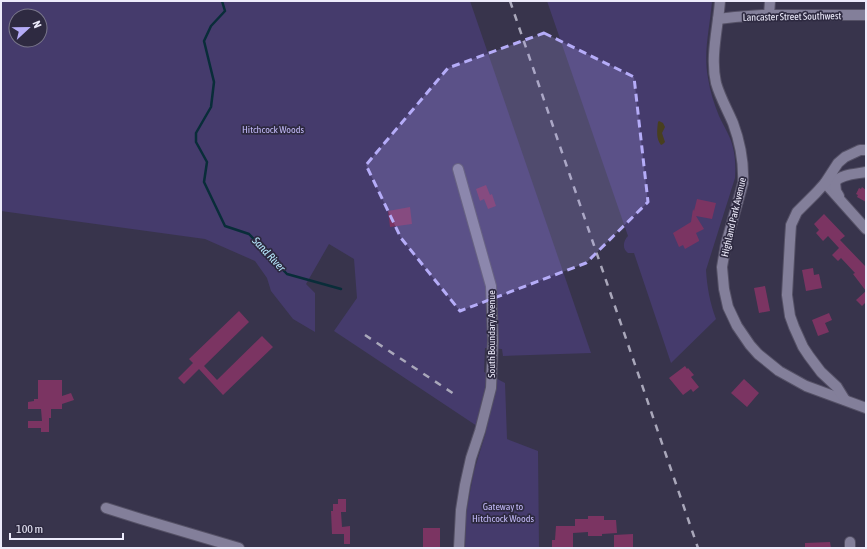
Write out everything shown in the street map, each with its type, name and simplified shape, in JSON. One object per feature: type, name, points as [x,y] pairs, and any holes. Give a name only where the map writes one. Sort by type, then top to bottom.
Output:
[{"type":"street","name":"Highland Park Avenue","points":[[720,1],[715,43],[714,73],[722,100],[740,147],[743,163],[743,183],[724,256],[723,278],[728,307],[737,326],[750,345],[758,354],[779,371],[806,386],[866,408]]},
{"type":"street","points":[[769,15],[770,1]]},
{"type":"street","name":"Lancaster Street Southwest","points":[[718,20],[735,17],[769,15],[866,15]]},
{"type":"street","points":[[845,400],[837,387],[816,365],[803,347],[790,316],[787,284],[791,225],[797,212],[825,183],[838,163],[860,150],[866,150]]},
{"type":"street","name":"South Boundary Avenue","points":[[458,168],[491,286],[492,340],[491,388],[465,485],[461,510],[459,548]]},
{"type":"street","points":[[844,204],[836,191],[835,182],[838,178],[866,172]]},
{"type":"street","points":[[825,183],[866,229]]},
{"type":"street","points":[[106,508],[239,548]]},
{"type":"highlighted area","points":[[544,33],[634,77],[648,202],[586,263],[460,311],[401,238],[366,165],[448,68]]},
{"type":"green space","name":"Hitchcock Woods","points":[[1,1],[470,1],[591,353],[503,356],[502,349],[485,348],[484,372],[505,383],[507,439],[538,451],[539,548],[465,548],[466,513],[474,471],[486,432],[334,331],[357,298],[354,259],[329,244],[306,284],[315,293],[315,332],[293,319],[271,291],[267,278],[255,261],[205,239],[1,211]]},
{"type":"green space","points":[[547,1],[712,1],[706,59],[707,68],[714,102],[733,146],[735,178],[706,270],[709,295],[716,319],[671,363],[634,253],[628,253],[624,247],[624,243],[628,236]]},
{"type":"sand","points":[[659,121],[663,123],[665,127],[662,133],[665,142],[661,145],[657,134]]},
{"type":"building","points":[[486,185],[490,195],[492,194],[496,206],[488,209],[484,199],[480,201],[476,189]]},
{"type":"building","points":[[862,187],[866,190],[866,202],[857,197],[858,195],[856,194],[859,188],[861,189]]},
{"type":"building","points":[[697,199],[716,203],[712,219],[696,216],[704,229],[696,233],[699,241],[685,249],[683,245],[679,247],[673,233],[691,222],[693,209],[694,211]]},
{"type":"building","points":[[410,207],[412,224],[390,227],[388,211]]},
{"type":"building","points":[[824,214],[845,236],[840,240],[866,267],[866,291],[853,274],[855,273],[841,258],[838,261],[832,255],[839,248],[828,236],[823,241],[816,233],[819,230],[814,224]]},
{"type":"building","points":[[813,268],[814,275],[819,274],[822,288],[806,291],[802,270]]},
{"type":"building","points":[[765,286],[770,311],[759,313],[754,288]]},
{"type":"building","points":[[866,291],[866,302],[862,306],[856,300]]},
{"type":"building","points":[[239,311],[249,322],[204,366],[217,380],[262,336],[273,347],[223,395],[199,369],[184,384],[178,378],[193,363],[189,359]]},
{"type":"building","points":[[829,313],[832,320],[825,323],[829,332],[818,336],[812,320]]},
{"type":"building","points":[[685,366],[694,375],[691,377],[699,387],[693,392],[691,389],[683,395],[669,378]]},
{"type":"building","points":[[744,379],[759,393],[747,407],[731,393]]},
{"type":"building","points":[[38,380],[62,380],[62,396],[71,393],[74,400],[62,404],[62,409],[51,409],[51,418],[49,418],[49,432],[41,432],[41,428],[28,428],[28,421],[42,421],[41,409],[28,409],[28,402],[38,399]]},
{"type":"building","points":[[338,499],[346,499],[346,512],[341,512],[342,527],[350,526],[350,544],[344,544],[344,534],[332,534],[331,511],[333,511],[333,504],[338,504]]},
{"type":"building","points":[[588,516],[604,516],[604,520],[616,520],[617,533],[602,534],[602,536],[588,536],[588,532],[573,533],[573,548],[552,548],[552,540],[555,540],[556,526],[575,526],[575,519],[588,519]]},
{"type":"building","points":[[423,528],[440,528],[440,548],[423,548]]},
{"type":"building","points":[[633,534],[633,548],[614,548],[614,535]]},
{"type":"building","points":[[830,542],[831,548],[805,548],[805,543]]},
{"type":"waterway","name":"Sand River","points":[[222,1],[225,11],[211,26],[204,41],[214,82],[211,107],[196,133],[196,142],[207,162],[204,182],[225,226],[249,234],[287,274],[341,289]]},
{"type":"railway","points":[[510,1],[698,548]]},
{"type":"railway","points":[[365,335],[454,394]]},
{"type":"park label","name":"Gateway to Hitchcock Woods","points":[[503,512]]}]
